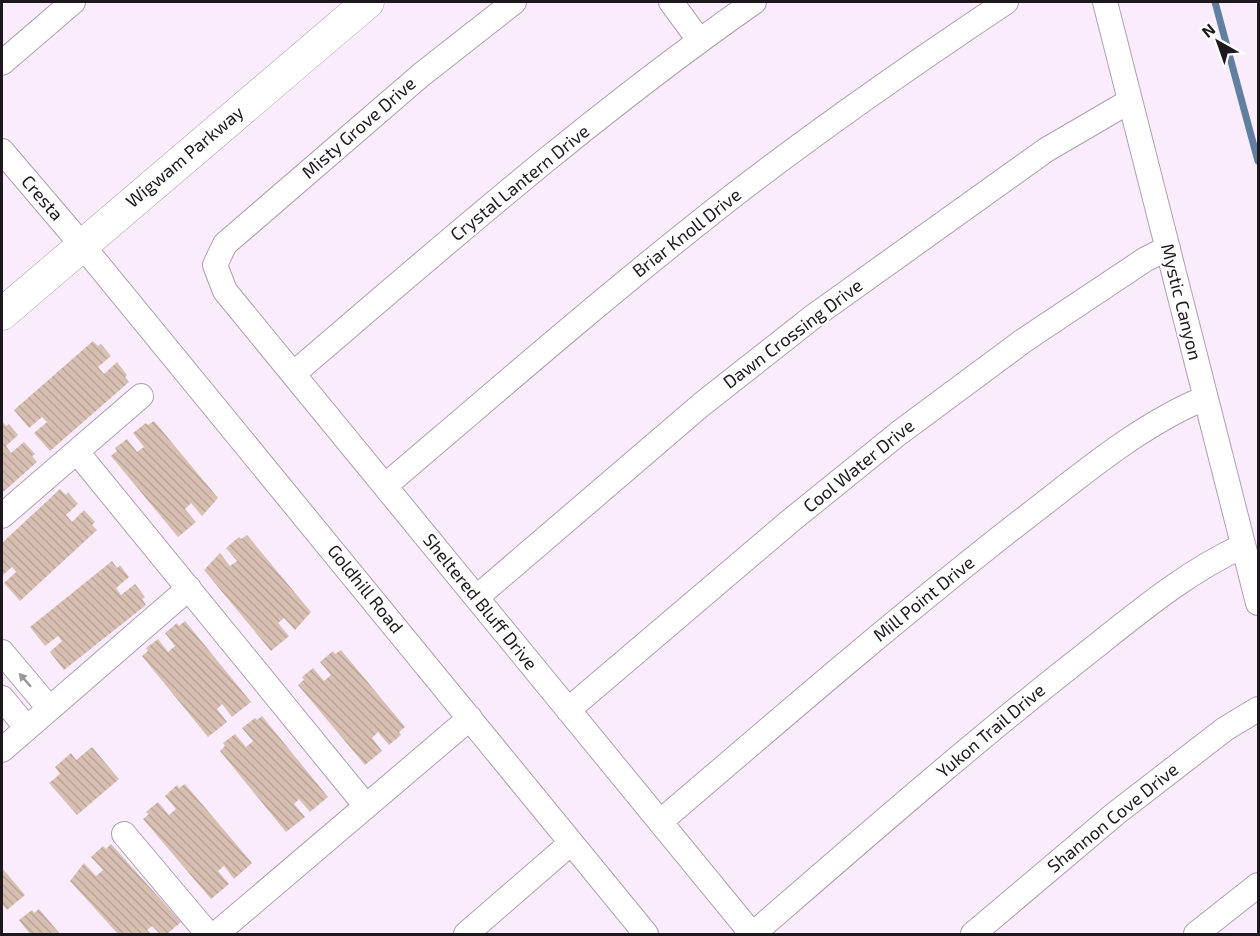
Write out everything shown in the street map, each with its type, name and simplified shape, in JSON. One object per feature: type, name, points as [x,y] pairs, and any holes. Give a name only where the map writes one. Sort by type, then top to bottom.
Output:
[{"type":"main road","name":"Wigwam Parkway","points":[[2,314],[368,2]]},
{"type":"street","points":[[2,63],[73,2]]},
{"type":"street","name":"Misty Grove Drive","points":[[215,265],[225,244],[421,75],[514,2]]},
{"type":"street","points":[[671,2],[699,40]]},
{"type":"street","name":"Crystal Lantern Drive","points":[[293,374],[519,182],[699,40],[754,2]]},
{"type":"street","name":"Briar Knoll Drive","points":[[385,486],[612,292],[717,208],[844,114],[1006,2]]},
{"type":"street","name":"Mystic Canyon","points":[[1105,2],[1258,603]]},
{"type":"street","name":"Dawn Crossing Drive","points":[[477,597],[701,405],[814,316],[1046,150],[1130,101]]},
{"type":"street","name":"Cresta","points":[[2,151],[82,245]]},
{"type":"street","name":"Goldhill Road","points":[[82,245],[646,934]]},
{"type":"street","name":"Cool Water Drive","points":[[568,710],[789,522],[899,433],[1023,342],[1146,259],[1168,248]]},
{"type":"street","name":"Sheltered Bluff Drive","points":[[215,265],[225,291],[753,934]]},
{"type":"street","points":[[2,516],[141,396]]},
{"type":"street","name":"Mill Point Drive","points":[[660,822],[930,592],[1135,437],[1186,406],[1205,398]]},
{"type":"street","points":[[77,452],[366,806]]},
{"type":"street","name":"Yukon Trail Drive","points":[[753,934],[989,730],[1114,632],[1198,571],[1243,546]]},
{"type":"street","points":[[2,750],[189,588]]},
{"type":"street","points":[[2,652],[49,708]]},
{"type":"street","points":[[2,698],[27,728]]},
{"type":"street","name":"Shannon Cove Drive","points":[[973,934],[1114,814],[1225,729],[1258,709]]},
{"type":"street","points":[[216,934],[470,718]]},
{"type":"street","points":[[124,834],[208,934]]},
{"type":"street","points":[[466,934],[571,843]]},
{"type":"street","points":[[1196,934],[1258,885]]},
{"type":"building","points":[[93,341],[98,346],[101,344],[111,356],[98,367],[104,374],[117,362],[127,375],[125,377],[129,382],[50,451],[34,433],[47,422],[42,417],[29,428],[14,410]]},
{"type":"building","points":[[2,421],[6,426],[9,424],[18,435],[6,446],[11,453],[24,442],[35,454],[32,456],[37,462],[2,493]]},
{"type":"building","points":[[154,421],[218,498],[202,516],[191,503],[185,509],[196,522],[178,537],[111,456],[117,451],[115,448],[127,439],[137,452],[144,447],[133,433],[146,423],[148,425]]},
{"type":"building","points":[[60,489],[66,495],[68,492],[78,504],[66,515],[72,522],[84,510],[95,522],[92,525],[97,530],[20,601],[4,583],[16,572],[12,567],[2,576],[2,543]]},
{"type":"building","points":[[247,535],[311,612],[295,630],[284,618],[278,623],[289,636],[271,651],[204,570],[220,553],[230,566],[237,561],[226,548],[239,537],[241,539]]},
{"type":"building","points":[[112,561],[117,568],[120,565],[129,577],[116,588],[121,595],[135,584],[145,597],[142,599],[146,605],[64,670],[50,652],[62,641],[58,636],[45,646],[30,627]]},
{"type":"building","points":[[185,621],[251,702],[232,717],[222,704],[217,709],[227,722],[208,737],[142,656],[148,651],[146,648],[158,639],[168,652],[175,646],[165,633],[177,623],[179,626]]},
{"type":"building","points":[[341,650],[405,727],[399,732],[401,735],[389,745],[378,732],[372,738],[382,751],[365,765],[298,685],[304,680],[302,677],[313,668],[324,681],[331,675],[320,662],[333,651],[335,654]]},
{"type":"building","points":[[262,716],[328,797],[310,812],[299,799],[294,804],[305,817],[286,832],[220,751],[225,746],[223,743],[235,734],[246,747],[253,741],[242,728],[255,718],[257,720]]},
{"type":"building","points":[[92,747],[119,779],[77,815],[49,783],[60,774],[55,767],[71,753],[76,760]]},
{"type":"building","points":[[185,784],[252,863],[234,879],[224,866],[218,871],[229,884],[211,899],[143,819],[149,814],[146,812],[158,802],[169,815],[176,809],[165,796],[177,785],[179,788]]},
{"type":"building","points":[[111,844],[181,922],[167,934],[160,934],[152,926],[147,930],[151,934],[118,934],[70,881],[84,863],[96,876],[103,870],[91,857],[103,846],[106,849]]},
{"type":"building","points":[[2,868],[25,895],[7,910],[2,904]]},
{"type":"building","points":[[39,909],[60,934],[30,934],[19,920],[32,910],[34,913]]},
{"type":"waterway","points":[[1215,2],[1258,161]]}]
